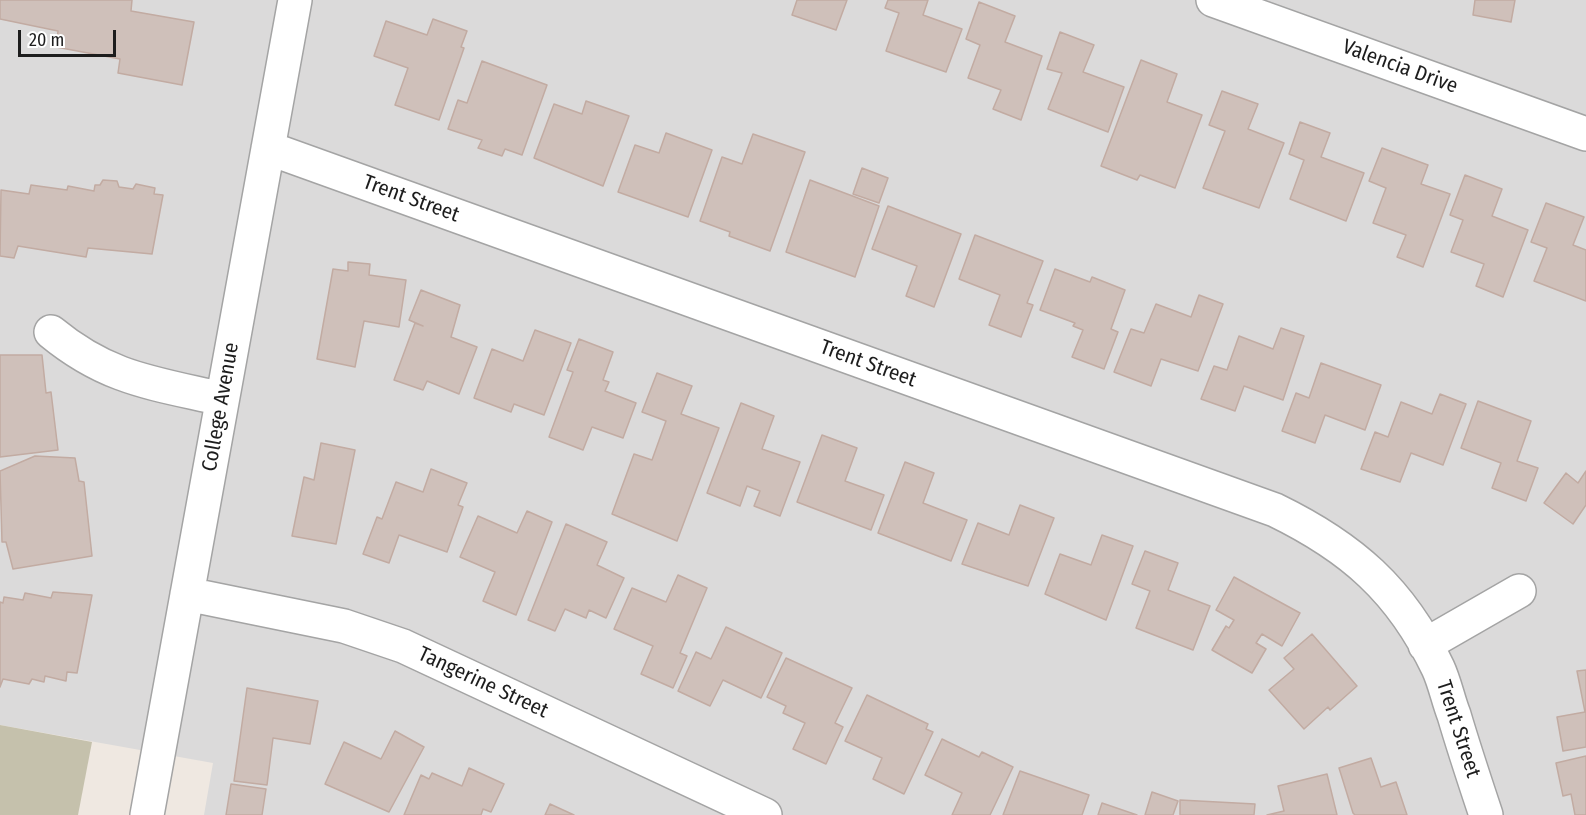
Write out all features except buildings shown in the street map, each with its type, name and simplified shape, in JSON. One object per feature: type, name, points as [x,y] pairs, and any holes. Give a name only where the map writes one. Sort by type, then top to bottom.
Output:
[{"type":"street","name":"College Avenue","points":[[147,815],[295,0]]},
{"type":"street","name":"Valencia Drive","points":[[1213,0],[1586,131]]},
{"type":"street","name":"Trent Street","points":[[268,148],[1275,510],[1316,530],[1354,557],[1388,589],[1413,622],[1438,669],[1486,815]]},
{"type":"street","points":[[51,332],[78,354],[124,377],[222,399]]},
{"type":"street","points":[[1425,645],[1519,591]]},
{"type":"street","name":"Tangerine Street","points":[[187,594],[344,626],[403,646],[765,815]]},
{"type":"shaded area","points":[[0,0],[1586,0],[1586,815],[204,815],[213,763],[0,725]]},
{"type":"shaded area","points":[[0,725],[92,742],[78,815],[0,815]]}]
